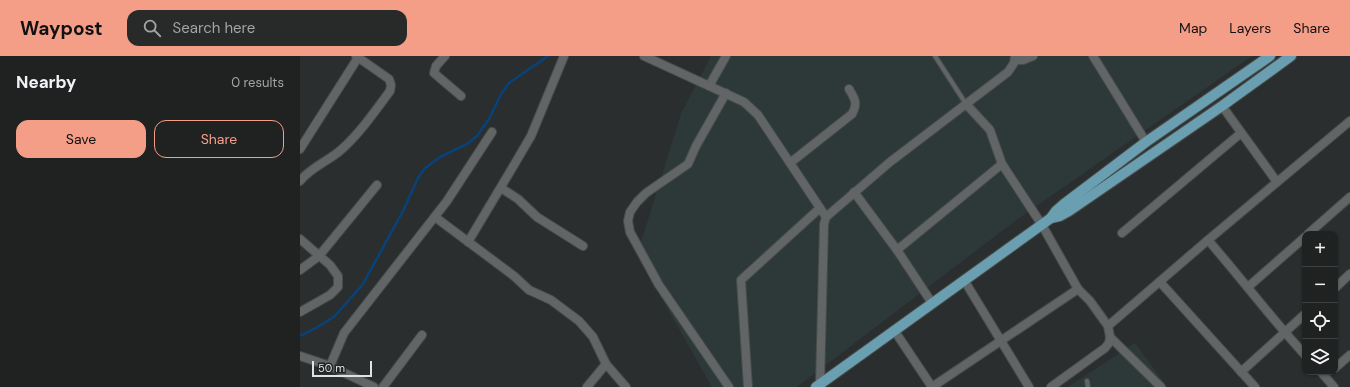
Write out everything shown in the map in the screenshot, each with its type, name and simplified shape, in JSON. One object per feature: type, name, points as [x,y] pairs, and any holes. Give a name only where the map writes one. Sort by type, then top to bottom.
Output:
[{"type":"main road","points":[[818,385],[1042,225],[1051,218],[1060,207],[1146,142],[1270,56]]},
{"type":"main road","points":[[1051,218],[1060,216],[1069,211],[1222,106],[1291,56]]},
{"type":"street","points":[[300,149],[358,56],[389,78],[391,85],[390,91],[357,135],[341,150],[301,179]]},
{"type":"street","points":[[445,56],[434,69],[434,73],[461,96]]},
{"type":"street","points":[[468,242],[531,136],[564,56]]},
{"type":"street","points":[[644,56],[744,102],[758,115],[826,217]]},
{"type":"street","points":[[709,86],[726,56]]},
{"type":"street","points":[[818,385],[824,224],[826,217],[890,162],[1008,72],[1015,58],[1023,60],[1033,56]]},
{"type":"street","points":[[1093,56],[1146,142]]},
{"type":"street","points":[[790,163],[852,114],[856,102],[849,89]]},
{"type":"street","points":[[726,93],[696,146],[688,164],[646,193],[630,212],[628,221],[630,232],[659,285],[729,387]]},
{"type":"street","points":[[966,104],[990,130],[1002,164],[1042,225],[1078,289],[1090,301],[1108,326],[1110,337],[1109,343],[1105,348],[1051,387]]},
{"type":"street","points":[[1222,106],[1277,182]]},
{"type":"street","points":[[1108,326],[1350,121]]},
{"type":"street","points":[[330,366],[334,354],[349,327],[447,201],[492,132]]},
{"type":"street","points":[[1122,234],[1241,133]]},
{"type":"street","points":[[897,250],[1002,164]]},
{"type":"street","points":[[300,270],[319,256],[377,185]]},
{"type":"street","points":[[501,188],[518,199],[537,217],[583,246]]},
{"type":"street","points":[[854,192],[897,250],[932,304]]},
{"type":"street","points":[[1311,231],[1350,197]]},
{"type":"street","points":[[748,387],[741,280],[820,208]]},
{"type":"street","points":[[435,217],[514,276],[529,290],[551,300],[579,321],[593,337],[606,364],[626,387]]},
{"type":"street","points":[[300,238],[330,265],[338,276],[338,287],[330,295],[300,312]]},
{"type":"street","points":[[1208,240],[1302,352]]},
{"type":"street","points":[[1248,287],[1302,240]]},
{"type":"street","points":[[1338,285],[1350,274]]},
{"type":"street","points":[[964,280],[1029,387]]},
{"type":"street","points":[[1160,282],[1255,387]]},
{"type":"street","points":[[894,330],[932,387],[1078,289]]},
{"type":"street","points":[[1241,372],[1302,317]]},
{"type":"street","points":[[383,387],[422,335]]},
{"type":"street","points":[[1110,337],[1161,387]]},
{"type":"street","points":[[1338,365],[1350,355]]},
{"type":"street","points":[[300,356],[330,366],[374,387]]},
{"type":"street","points":[[587,387],[606,364]]},
{"type":"street","points":[[1326,375],[1334,387]]},
{"type":"lane","points":[[935,56],[966,104]]},
{"type":"lane","points":[[1087,381],[1088,387]]},
{"type":"shaded area","points":[[711,56],[1252,56],[1015,221],[797,387],[712,387],[637,255],[681,114]]},
{"type":"shaded area","points":[[1135,343],[1167,387],[1068,387]]},
{"type":"waterway","points":[[300,336],[335,316],[363,284],[424,169],[440,157],[467,144],[477,136],[489,119],[501,94],[509,83],[548,56]]}]
